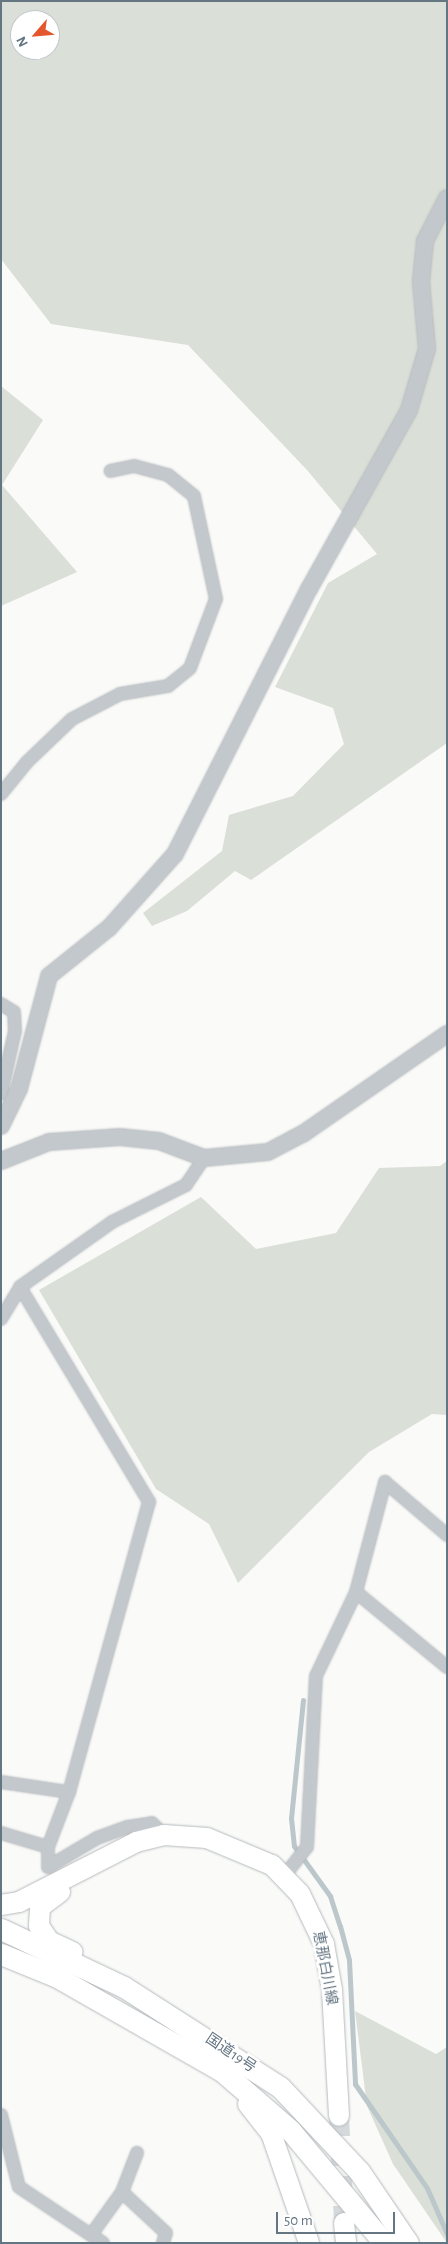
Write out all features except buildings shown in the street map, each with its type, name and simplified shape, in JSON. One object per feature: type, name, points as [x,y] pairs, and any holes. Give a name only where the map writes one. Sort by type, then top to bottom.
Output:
[{"type":"highway","name":"国道19号","points":[[1,1929],[87,1969],[185,2022],[280,2087],[359,2171],[408,2243]]},
{"type":"highway","name":"国道19号","points":[[1,1954],[57,1977],[126,2014],[222,2071],[263,2104],[384,2243]]},
{"type":"main road","name":"恵那白川線","points":[[78,1873],[136,1842],[164,1835],[207,1838],[234,1846],[289,1870],[314,1916],[324,1944],[332,1990],[339,2116]]},
{"type":"main road","points":[[1,1905],[19,1902],[78,1873]]},
{"type":"main road","points":[[78,1873],[40,1907],[39,1926],[49,1940],[76,1954],[87,1969]]},
{"type":"main road","points":[[126,2014],[235,2092],[265,2121],[308,2243]]},
{"type":"street","points":[[2,1120],[19,1089],[49,976],[109,928],[175,854],[309,589],[409,410],[427,349],[421,282],[425,241],[447,198]]},
{"type":"street","points":[[1,794],[27,762],[72,719],[120,694],[168,686],[190,668],[216,598],[194,496],[168,475],[134,466],[111,471]]},
{"type":"street","points":[[1,1004],[14,1012],[15,1031],[1,1093]]},
{"type":"street","points":[[1,1160],[49,1142],[120,1137],[159,1141],[204,1158],[242,1157],[286,1143],[447,1034]]},
{"type":"street","points":[[1,1319],[20,1287],[112,1222],[186,1185],[204,1158]]},
{"type":"street","points":[[20,1287],[149,1502],[69,1792],[48,1847],[48,1867],[97,1838],[128,1827],[152,1823],[164,1835]]},
{"type":"street","points":[[289,1870],[307,1847],[305,1818],[316,1676],[356,1592],[385,1482],[447,1535]]},
{"type":"street","points":[[356,1592],[447,1667]]},
{"type":"street","points":[[1,1782],[69,1792]]},
{"type":"street","points":[[1,1833],[48,1847]]},
{"type":"street","points":[[1,2115],[19,2187],[103,2243]]},
{"type":"street","points":[[91,2235],[122,2192],[137,2152]]},
{"type":"street","points":[[122,2192],[166,2233],[163,2243]]},
{"type":"shaded area","points":[[1,1],[447,1],[447,743],[251,880],[235,871],[187,911],[152,926],[143,913],[222,851],[229,815],[293,796],[344,744],[333,708],[275,687],[328,583],[377,554],[307,470],[188,345],[51,324],[1,259]]},
{"type":"shaded area","points":[[1,386],[43,420],[2,485],[77,572],[1,606]]},
{"type":"shaded area","points":[[447,1161],[447,1415],[432,1414],[369,1452],[238,1583],[209,1524],[156,1489],[39,1290],[201,1197],[256,1249],[336,1233],[379,1168],[440,1166]]},
{"type":"shaded area","points":[[355,2011],[436,2054],[447,2047],[447,2243],[393,2164],[367,2106]]},
{"type":"waterway","points":[[303,1700],[291,1818],[294,1846],[330,1896],[349,1960],[355,2084],[427,2188],[447,2234]]},
{"type":"tunnel","points":[[339,2116],[344,2223]]}]
